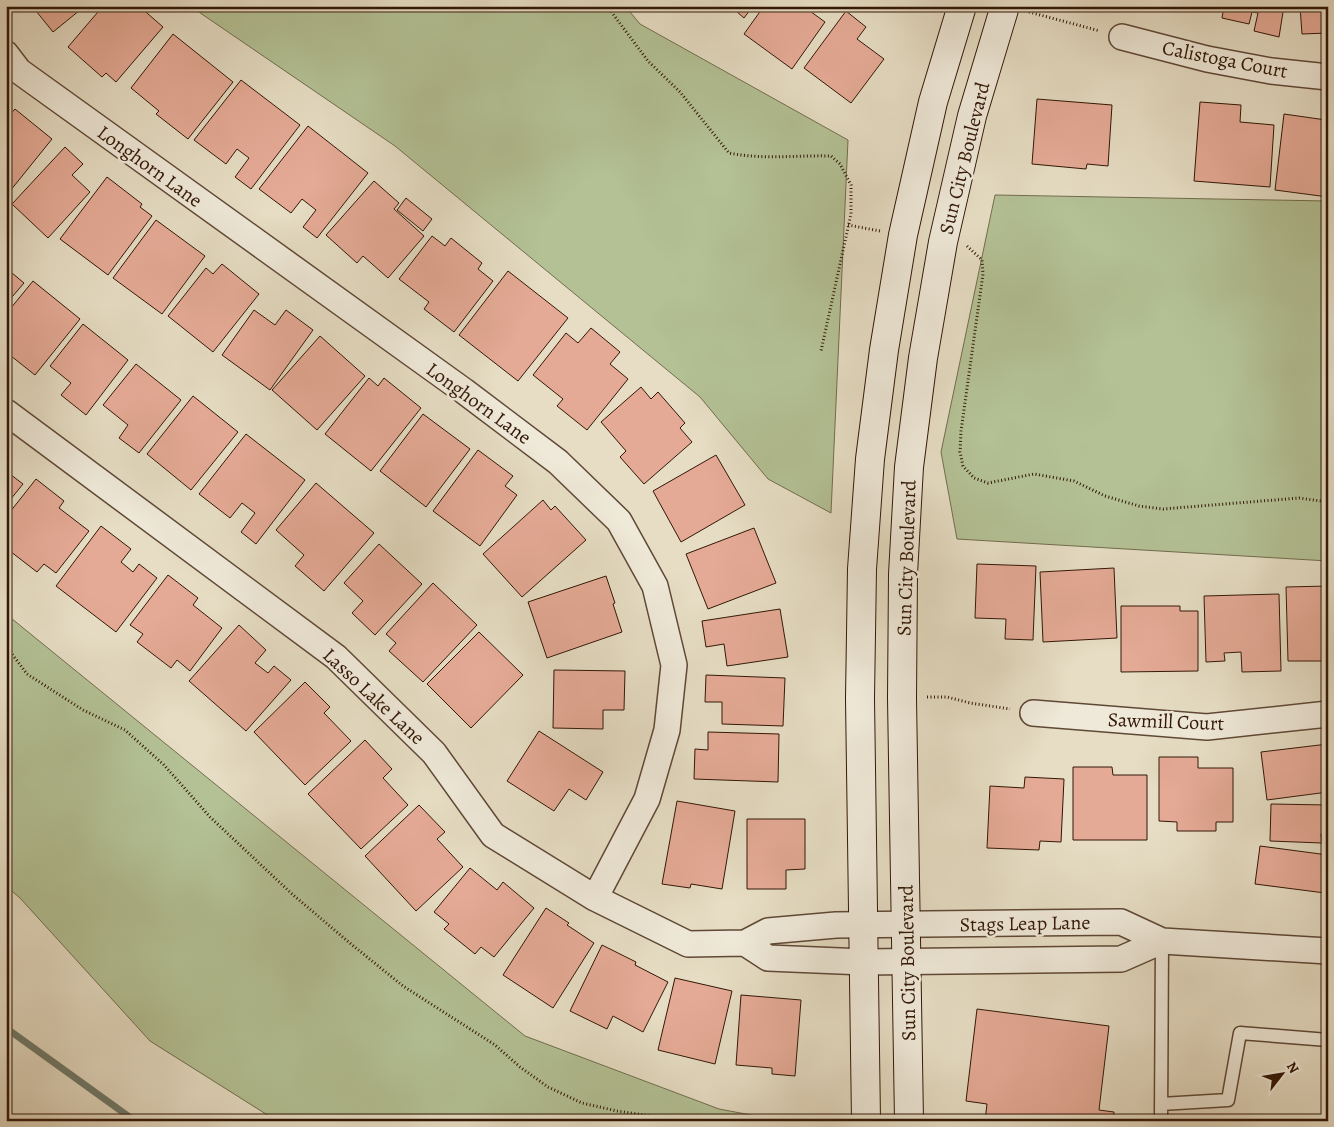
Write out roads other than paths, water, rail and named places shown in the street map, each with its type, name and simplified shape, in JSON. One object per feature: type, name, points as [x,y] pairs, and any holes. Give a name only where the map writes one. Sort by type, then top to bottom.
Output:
[{"type":"street","name":"Sun City Boulevard","points":[[909,1121],[885,961],[885,925],[860,688],[862,569],[870,459],[884,350],[903,235],[933,102],[962,6]]},
{"type":"street","name":"Sun City Boulevard","points":[[866,1121],[885,961],[885,925],[902,698],[903,574],[909,476],[923,358],[943,242],[972,116],[1016,9]]},
{"type":"street","name":"Calistoga Court","points":[[1122,37],[1208,59],[1271,71],[1328,77]]},
{"type":"street","name":"Longhorn Lane","points":[[10,69],[464,391],[558,462],[619,521],[655,586],[674,665],[667,730],[647,799],[595,898]]},
{"type":"street","name":"Lasso Lake Lane","points":[[6,412],[336,657],[434,753],[493,835],[595,898],[688,944],[745,943],[768,931],[836,925],[885,925]]},
{"type":"street","name":"Sawmill Court","points":[[1033,714],[1207,727],[1328,714]]},
{"type":"street","name":"Stags Leap Lane","points":[[885,925],[1121,922],[1162,941],[1328,951]]},
{"type":"street","name":"Stags Leap Lane","points":[[885,961],[1121,959],[1162,941]]},
{"type":"street","points":[[745,943],[768,958],[885,961]]},
{"type":"lane","points":[[1161,1121],[1162,941]]},
{"type":"lane","points":[[1161,1104],[1228,1100],[1240,1033],[1328,1040]]},
{"type":"waterway","points":[[6,1028],[135,1121]]}]
